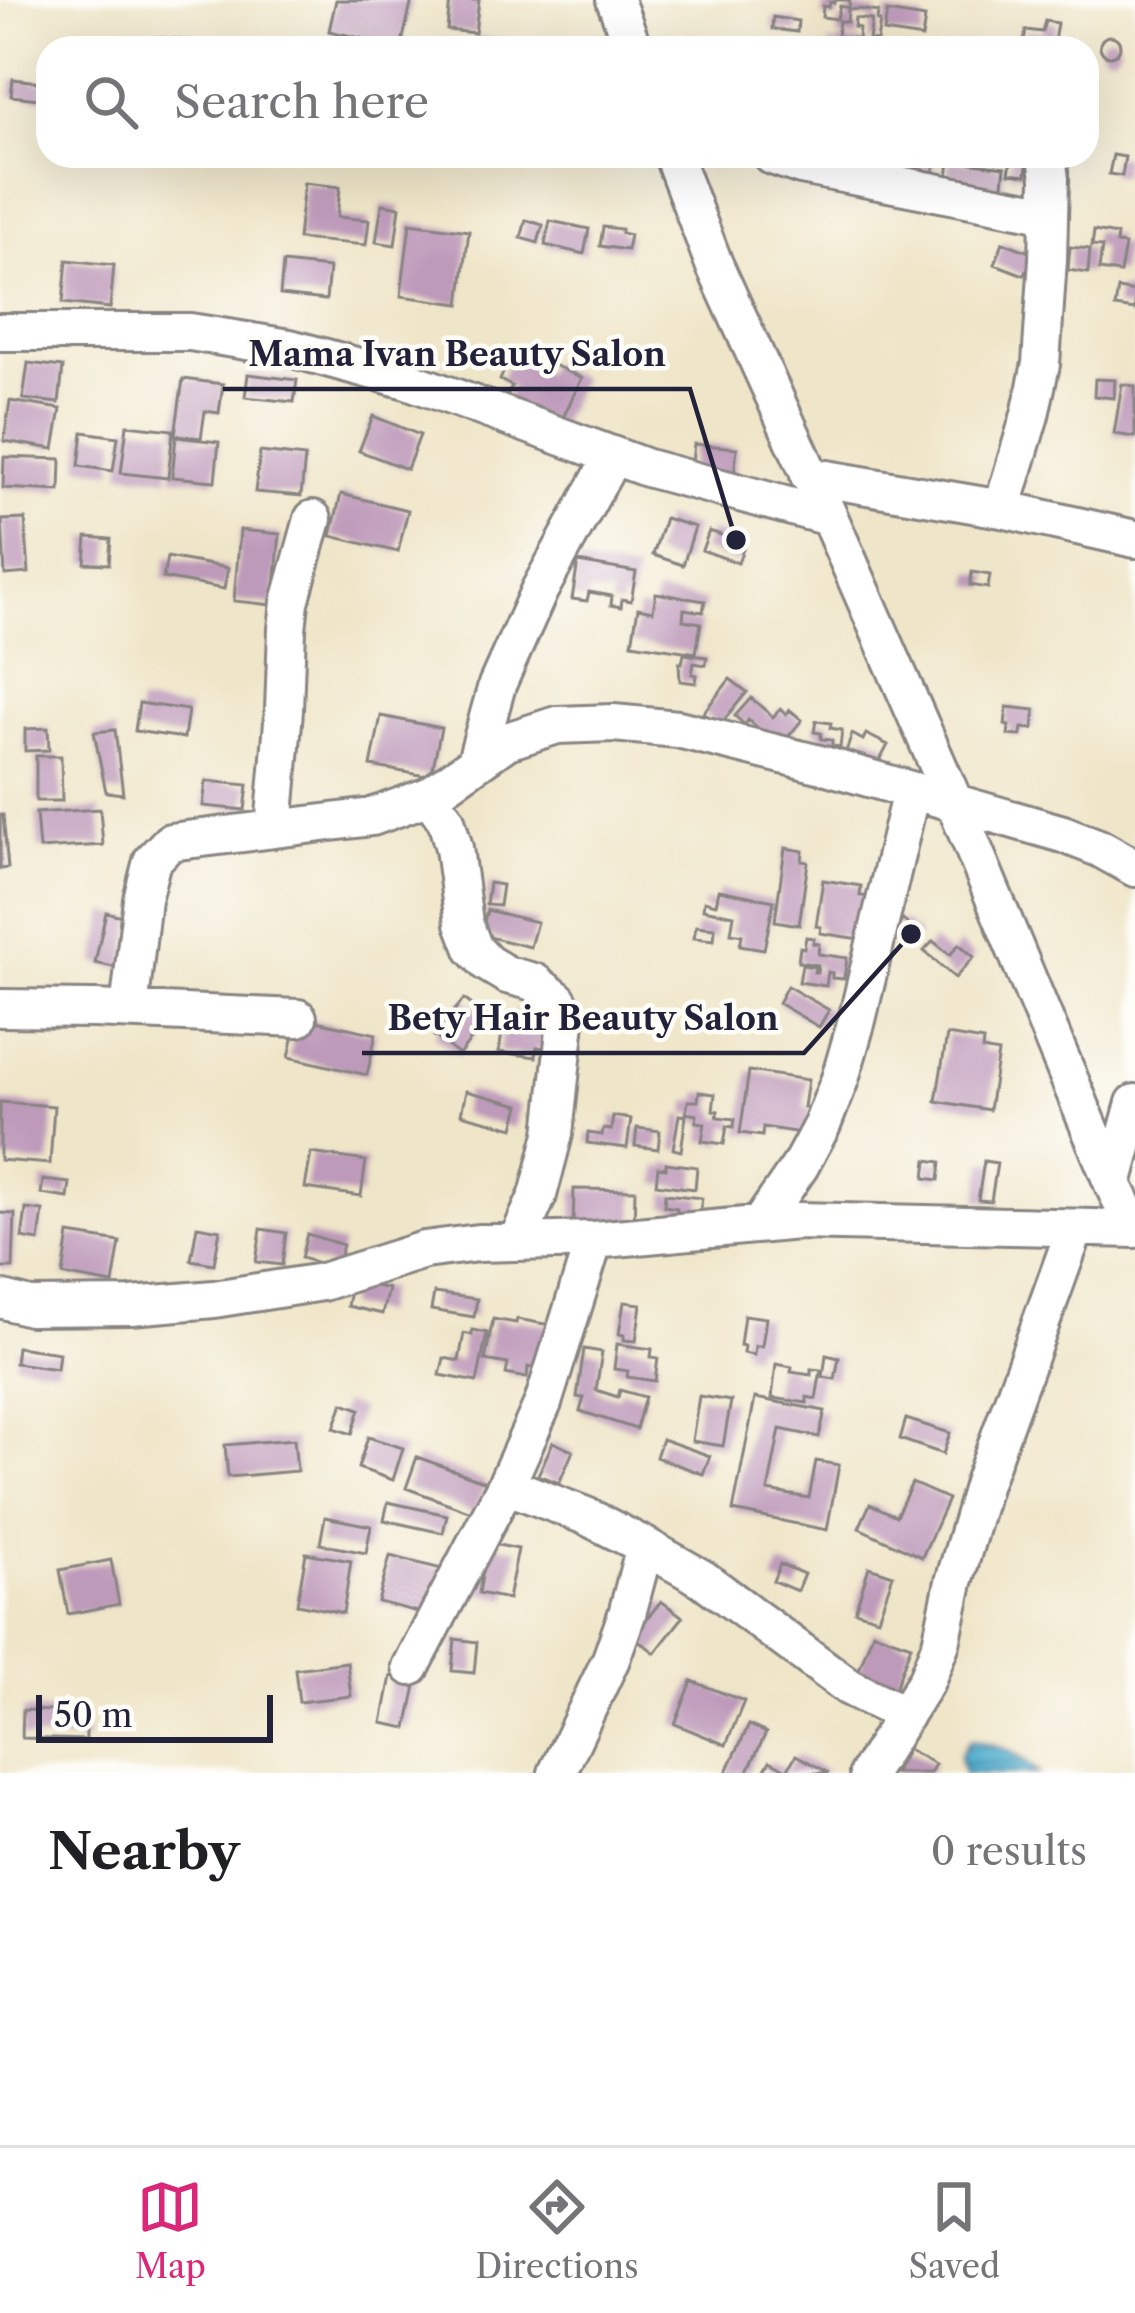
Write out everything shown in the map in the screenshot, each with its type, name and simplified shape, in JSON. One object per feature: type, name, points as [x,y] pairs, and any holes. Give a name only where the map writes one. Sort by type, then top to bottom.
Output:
[{"type":"street","points":[[615,0],[628,36]]},
{"type":"street","points":[[0,1299],[30,1307],[214,1299],[322,1282],[424,1250],[797,1221],[1135,1229],[955,804],[714,265],[678,168]]},
{"type":"street","points":[[811,168],[1049,214]]},
{"type":"street","points":[[1001,509],[1041,364],[1047,168]]},
{"type":"street","points":[[0,332],[190,332],[290,348],[410,381],[647,468],[829,517]]},
{"type":"street","points":[[476,761],[497,685],[539,591],[613,456]]},
{"type":"street","points":[[809,476],[1001,509],[1135,539]]},
{"type":"street","points":[[274,828],[290,602],[313,519]]},
{"type":"street","points":[[129,1010],[142,899],[152,861],[170,842],[372,817],[428,796],[507,741],[557,725],[613,723],[678,729],[1063,834],[1135,868]]},
{"type":"street","points":[[760,1224],[800,1166],[840,1078],[911,791]]},
{"type":"street","points":[[428,796],[446,820],[464,923],[474,949],[487,963],[507,975],[534,982],[558,1000],[566,1021],[554,1134],[538,1195],[517,1242]]},
{"type":"street","points":[[0,1008],[298,1018]]},
{"type":"street","points":[[1113,1184],[1135,1103]]},
{"type":"street","points":[[868,1773],[926,1681],[941,1642],[982,1483],[1075,1229]]},
{"type":"street","points":[[411,1666],[506,1485],[543,1403],[594,1240]]},
{"type":"street","points":[[506,1485],[586,1516],[645,1546],[703,1580],[849,1688],[905,1715]]},
{"type":"street","points":[[557,1773],[611,1659],[645,1546]]},
{"type":"water","points":[[970,1740],[1008,1750],[1039,1773],[964,1773],[960,1755]]},
{"type":"building","points":[[336,0],[412,0],[404,36],[329,31]]},
{"type":"building","points":[[450,0],[479,0],[475,33],[447,30]]},
{"type":"building","points":[[850,0],[849,8],[840,6],[837,19],[822,17],[823,6]]},
{"type":"building","points":[[848,10],[878,12],[878,36],[870,36],[872,20],[855,18],[858,36],[837,36],[839,21],[847,22]]},
{"type":"building","points":[[887,12],[925,18],[922,36],[884,32]]},
{"type":"building","points":[[773,17],[798,21],[797,32],[772,29]]},
{"type":"building","points":[[1045,21],[1057,23],[1055,36],[1025,36],[1026,30],[1042,32]]},
{"type":"building","points":[[1110,36],[1120,46],[1110,56],[1100,46]]},
{"type":"building","points":[[13,79],[36,82],[36,99],[11,96]]},
{"type":"building","points":[[1113,155],[1125,157],[1122,176],[1109,174]]},
{"type":"building","points":[[902,168],[934,168],[931,189],[901,178]]},
{"type":"building","points":[[949,168],[1005,168],[1002,192],[947,185]]},
{"type":"building","points":[[1010,168],[1027,168],[1026,175],[1009,173]]},
{"type":"building","points":[[304,183],[340,187],[337,217],[369,220],[366,245],[298,239]]},
{"type":"building","points":[[382,204],[400,207],[395,245],[376,242]]},
{"type":"building","points":[[526,220],[543,225],[538,243],[521,238]]},
{"type":"building","points":[[550,221],[589,229],[584,254],[545,245]]},
{"type":"building","points":[[410,223],[469,231],[460,304],[401,296]]},
{"type":"building","points":[[603,227],[630,235],[627,250],[600,246]]},
{"type":"building","points":[[1094,231],[1117,235],[1116,244],[1125,245],[1120,273],[1099,270],[1102,247],[1092,246]]},
{"type":"building","points":[[1003,242],[1048,259],[1042,274],[1027,269],[1024,275],[995,264]]},
{"type":"building","points":[[1070,247],[1090,249],[1088,273],[1068,270]]},
{"type":"building","points":[[67,260],[114,265],[110,308],[63,303]]},
{"type":"building","points":[[283,263],[329,268],[326,300],[280,295]]},
{"type":"building","points":[[1118,289],[1135,292],[1135,310],[1115,307]]},
{"type":"building","points":[[511,356],[533,361],[530,366],[544,373],[549,363],[582,378],[560,424],[501,407],[512,386],[500,380]]},
{"type":"building","points":[[28,363],[63,367],[59,403],[23,399]]},
{"type":"building","points":[[248,374],[297,380],[294,402],[245,397]]},
{"type":"building","points":[[183,379],[223,384],[219,413],[205,411],[201,438],[175,435]]},
{"type":"building","points":[[1095,379],[1115,380],[1114,398],[1094,396]]},
{"type":"building","points":[[1122,384],[1135,386],[1135,437],[1114,434]]},
{"type":"building","points":[[10,401],[61,409],[54,449],[4,441]]},
{"type":"building","points":[[373,416],[420,435],[407,469],[359,451]]},
{"type":"building","points":[[127,425],[173,430],[168,478],[121,473]]},
{"type":"building","points":[[83,432],[118,437],[113,471],[79,466]]},
{"type":"building","points":[[176,437],[219,442],[215,481],[172,477]]},
{"type":"building","points":[[694,444],[737,448],[734,477],[691,472]]},
{"type":"building","points":[[260,452],[305,457],[301,496],[255,492]]},
{"type":"building","points":[[4,457],[61,459],[60,491],[3,488]]},
{"type":"building","points":[[341,494],[408,510],[398,552],[331,536]]},
{"type":"building","points":[[665,518],[695,527],[683,565],[653,555]]},
{"type":"building","points":[[25,519],[29,573],[5,575],[2,520]]},
{"type":"building","points":[[240,530],[280,534],[273,605],[234,601]]},
{"type":"building","points":[[709,531],[745,543],[738,563],[702,550]]},
{"type":"building","points":[[87,537],[111,539],[109,564],[85,563]]},
{"type":"building","points":[[167,557],[228,568],[224,589],[163,578]]},
{"type":"building","points":[[578,562],[636,572],[631,601],[622,599],[621,607],[611,605],[612,596],[589,592],[587,601],[572,599]]},
{"type":"building","points":[[972,572],[990,575],[988,588],[970,585]]},
{"type":"building","points":[[656,593],[705,601],[703,612],[684,609],[683,620],[701,623],[696,653],[632,643],[638,608],[653,611]]},
{"type":"building","points":[[684,654],[707,657],[706,665],[694,663],[696,683],[680,681],[679,663]]},
{"type":"building","points":[[730,679],[747,692],[719,726],[703,713]]},
{"type":"building","points":[[751,698],[773,717],[780,709],[786,715],[790,710],[802,720],[777,750],[755,731],[758,728],[735,716]]},
{"type":"building","points":[[139,703],[188,710],[184,738],[135,731]]},
{"type":"building","points":[[1007,707],[1035,710],[1033,729],[1022,728],[1021,736],[1008,735]]},
{"type":"building","points":[[381,716],[441,728],[431,777],[371,766]]},
{"type":"building","points":[[816,721],[842,730],[840,747],[814,732]]},
{"type":"building","points":[[48,728],[49,750],[25,751],[25,729]]},
{"type":"building","points":[[115,730],[123,794],[106,792],[94,732]]},
{"type":"building","points":[[852,734],[863,740],[866,734],[888,745],[876,768],[846,752]]},
{"type":"building","points":[[36,756],[61,756],[62,801],[36,801]]},
{"type":"building","points":[[206,781],[248,785],[245,810],[203,806]]},
{"type":"building","points":[[100,809],[103,845],[39,849],[36,813]]},
{"type":"building","points":[[0,815],[8,868],[0,869]]},
{"type":"building","points":[[785,848],[803,851],[802,861],[808,862],[799,925],[775,921]]},
{"type":"building","points":[[823,880],[861,886],[860,896],[872,897],[866,940],[820,933],[821,927],[816,926]]},
{"type":"building","points":[[489,883],[502,885],[499,906],[486,905]]},
{"type":"building","points":[[719,890],[774,901],[764,949],[740,945],[742,935],[731,933],[734,915],[703,909],[704,901],[716,904]]},
{"type":"building","points":[[487,910],[537,922],[530,947],[481,935]]},
{"type":"building","points":[[106,912],[134,919],[123,969],[95,963]]},
{"type":"building","points":[[903,920],[919,935],[910,944],[895,929]]},
{"type":"building","points":[[696,926],[715,928],[714,940],[694,938]]},
{"type":"building","points":[[806,937],[819,944],[818,954],[847,958],[844,979],[832,978],[828,972],[826,986],[799,982],[802,965],[815,967],[817,972],[818,965],[798,962]]},
{"type":"building","points":[[933,941],[950,955],[959,944],[974,957],[955,978],[924,951]]},
{"type":"building","points":[[787,986],[829,1010],[819,1027],[778,1003]]},
{"type":"building","points":[[464,999],[488,1017],[459,1055],[434,1036]]},
{"type":"building","points":[[514,1011],[543,1016],[541,1027],[549,1028],[546,1048],[537,1047],[536,1057],[499,1052],[503,1027],[511,1028]]},
{"type":"building","points":[[298,1017],[376,1034],[367,1075],[289,1057]]},
{"type":"building","points":[[947,1035],[983,1041],[982,1050],[998,1053],[989,1110],[936,1101]]},
{"type":"building","points":[[749,1071],[808,1080],[807,1134],[763,1127],[762,1136],[740,1133]]},
{"type":"building","points":[[466,1091],[520,1105],[514,1128],[461,1114]]},
{"type":"building","points":[[699,1092],[715,1094],[717,1117],[735,1119],[734,1127],[727,1126],[724,1144],[702,1141],[705,1123],[686,1113],[688,1101],[698,1101]]},
{"type":"building","points":[[0,1102],[54,1106],[50,1164],[0,1160]]},
{"type":"building","points":[[679,1115],[686,1116],[681,1151],[673,1149]]},
{"type":"building","points":[[613,1116],[631,1119],[627,1148],[587,1143],[588,1133],[602,1135],[603,1129],[611,1130]]},
{"type":"building","points":[[637,1128],[660,1131],[658,1149],[635,1146]]},
{"type":"building","points":[[311,1153],[366,1161],[361,1196],[305,1188]]},
{"type":"building","points":[[927,1160],[941,1162],[939,1180],[925,1178]]},
{"type":"building","points":[[984,1161],[997,1163],[991,1201],[978,1200]]},
{"type":"building","points":[[666,1163],[697,1167],[695,1189],[656,1184],[658,1167],[666,1168]]},
{"type":"building","points":[[43,1180],[70,1183],[68,1198],[41,1194]]},
{"type":"building","points":[[574,1189],[635,1190],[634,1227],[573,1226]]},
{"type":"building","points":[[665,1194],[702,1198],[699,1218],[676,1215],[677,1208],[664,1206]]},
{"type":"building","points":[[26,1209],[43,1211],[39,1241],[22,1238]]},
{"type":"building","points":[[0,1213],[15,1214],[13,1268],[0,1268]]},
{"type":"building","points":[[197,1226],[220,1230],[214,1264],[191,1260]]},
{"type":"building","points":[[261,1229],[286,1233],[282,1265],[256,1262]]},
{"type":"building","points":[[69,1234],[120,1242],[113,1284],[63,1275]]},
{"type":"building","points":[[307,1234],[343,1245],[336,1268],[301,1258]]},
{"type":"building","points":[[352,1281],[388,1289],[382,1314],[347,1306]]},
{"type":"building","points":[[434,1293],[477,1299],[474,1317],[431,1310]]},
{"type":"building","points":[[624,1302],[641,1304],[636,1341],[624,1340],[619,1334]]},
{"type":"building","points":[[744,1315],[766,1318],[762,1346],[755,1346],[754,1355],[743,1353],[740,1345]]},
{"type":"building","points":[[493,1319],[556,1326],[547,1371],[528,1367],[527,1378],[506,1374],[508,1364],[485,1360]]},
{"type":"building","points":[[472,1330],[487,1333],[477,1382],[440,1375],[444,1358],[459,1361],[464,1333],[472,1335]]},
{"type":"building","points":[[617,1344],[652,1349],[651,1357],[658,1358],[655,1381],[627,1377],[628,1371],[614,1369]]},
{"type":"building","points":[[17,1347],[59,1353],[57,1369],[15,1363]]},
{"type":"building","points":[[584,1349],[602,1352],[596,1390],[618,1397],[620,1390],[645,1397],[636,1429],[580,1411],[584,1398],[577,1397]]},
{"type":"building","points":[[826,1355],[839,1358],[835,1379],[823,1377]]},
{"type":"building","points":[[776,1364],[811,1375],[811,1369],[821,1370],[816,1399],[807,1397],[807,1403],[772,1398]]},
{"type":"building","points":[[699,1396],[731,1401],[723,1446],[692,1441]]},
{"type":"building","points":[[755,1398],[825,1411],[819,1437],[780,1429],[768,1491],[809,1498],[816,1461],[839,1465],[827,1530],[733,1511]]},
{"type":"building","points":[[343,1403],[360,1409],[352,1434],[334,1428]]},
{"type":"building","points":[[906,1419],[950,1433],[943,1454],[900,1439]]},
{"type":"building","points":[[368,1437],[403,1448],[393,1480],[358,1468]]},
{"type":"building","points":[[294,1439],[297,1471],[228,1477],[225,1445]]},
{"type":"building","points":[[662,1439],[710,1456],[703,1474],[656,1457]]},
{"type":"building","points":[[553,1442],[573,1451],[559,1483],[538,1475]]},
{"type":"building","points":[[417,1457],[486,1482],[474,1513],[406,1488]]},
{"type":"building","points":[[912,1483],[948,1499],[922,1557],[859,1528],[870,1504],[896,1516]]},
{"type":"building","points":[[388,1502],[447,1515],[443,1533],[384,1520]]},
{"type":"building","points":[[325,1517],[371,1526],[366,1553],[320,1544]]},
{"type":"building","points":[[488,1543],[518,1549],[508,1599],[479,1593]]},
{"type":"building","points":[[306,1553],[351,1561],[343,1613],[297,1604]]},
{"type":"building","points":[[390,1556],[446,1570],[434,1616],[378,1602]]},
{"type":"building","points":[[111,1560],[119,1604],[68,1614],[60,1570]]},
{"type":"building","points":[[780,1564],[804,1574],[797,1591],[773,1581]]},
{"type":"building","points":[[869,1567],[893,1575],[878,1618],[855,1611]]},
{"type":"building","points":[[661,1601],[683,1617],[655,1653],[633,1636]]},
{"type":"building","points":[[873,1632],[911,1645],[891,1699],[853,1686]]},
{"type":"building","points":[[455,1639],[477,1642],[474,1673],[452,1671]]},
{"type":"building","points":[[347,1662],[351,1696],[299,1702],[295,1669]]},
{"type":"building","points":[[391,1676],[417,1681],[407,1728],[382,1723]]},
{"type":"building","points":[[692,1681],[744,1701],[726,1745],[675,1724]]},
{"type":"building","points":[[23,1710],[86,1712],[86,1740],[22,1738]]},
{"type":"building","points":[[749,1725],[766,1733],[747,1773],[726,1773]]},
{"type":"building","points":[[907,1749],[935,1764],[930,1773],[894,1773]]},
{"type":"building","points":[[796,1755],[829,1773],[763,1773],[770,1761],[787,1770]]},
{"type":"place","name":"Mama Ivan Beauty Salon","points":[[736,540]]},
{"type":"place","name":"Bety Hair Beauty Salon","points":[[911,934]]}]
